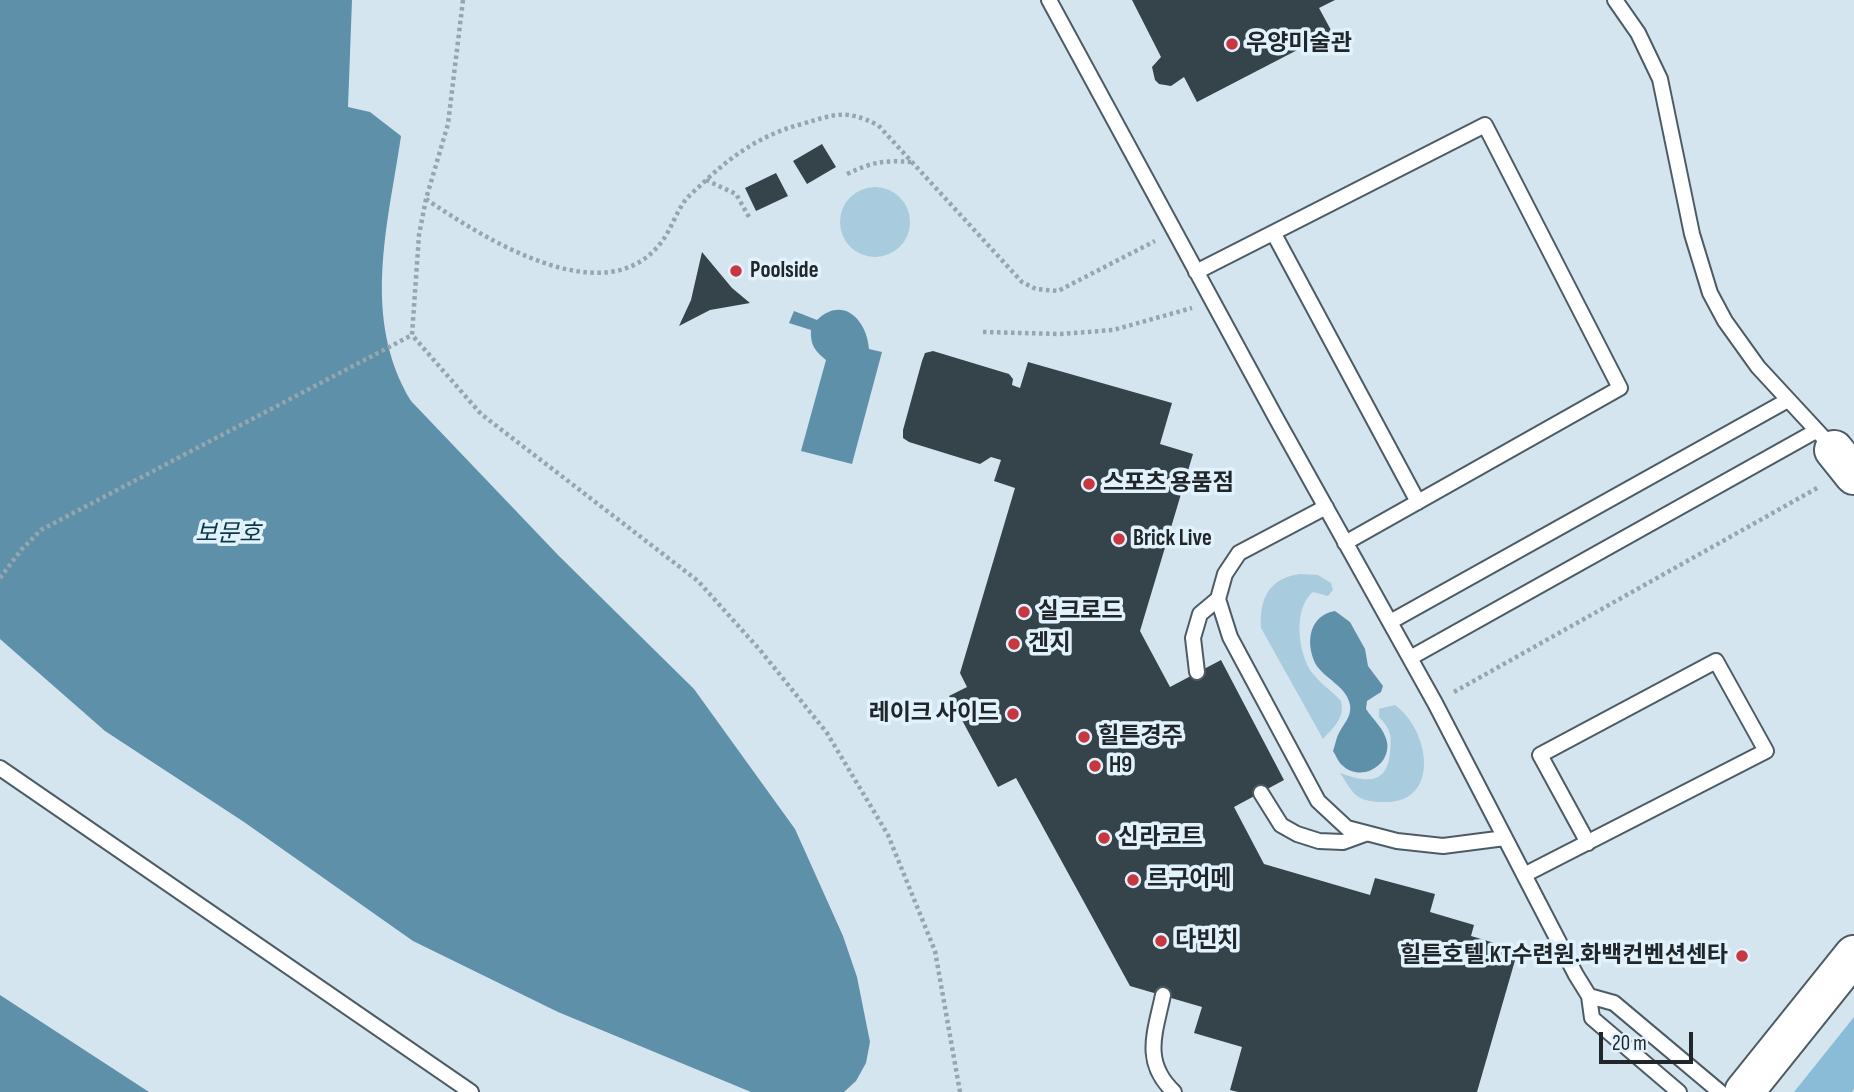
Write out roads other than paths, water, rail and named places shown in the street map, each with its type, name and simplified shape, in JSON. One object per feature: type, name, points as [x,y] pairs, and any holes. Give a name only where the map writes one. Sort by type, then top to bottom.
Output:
[{"type":"street","points":[[1744,1092],[1854,955]]},
{"type":"lane","points":[[1049,0],[1435,703],[1589,996],[1592,1018],[1679,1092]]},
{"type":"lane","points":[[1410,659],[1844,457],[1758,367],[1725,321],[1710,293],[1692,234],[1660,79],[1638,33],[1615,0]]},
{"type":"lane","points":[[1196,272],[1485,125],[1620,388],[1345,543]]},
{"type":"lane","points":[[1274,234],[1418,502]]},
{"type":"lane","points":[[1390,622],[1788,400]]},
{"type":"lane","points":[[1198,672],[1193,638],[1200,614],[1218,598],[1226,574],[1240,553],[1325,507]]},
{"type":"lane","points":[[1218,598],[1230,637],[1318,801],[1347,828],[1364,834],[1443,846],[1505,838]]},
{"type":"lane","points":[[1524,875],[1588,843],[1766,751],[1716,661],[1541,755],[1588,843]]},
{"type":"lane","points":[[0,768],[471,1092]]},
{"type":"lane","points":[[1261,793],[1282,825],[1297,834],[1319,841],[1343,842],[1364,834]]},
{"type":"lane","points":[[1163,995],[1152,1046],[1153,1059],[1159,1075],[1174,1092]]},
{"type":"lane","points":[[1589,996],[1614,1003],[1720,1092]]},
{"type":"water","name":"보문호","points":[[0,0],[352,0],[348,107],[370,112],[401,136],[382,271],[382,304],[396,369],[411,401],[559,556],[694,689],[795,829],[843,936],[857,977],[870,1042],[866,1063],[856,1081],[844,1092],[751,1092],[558,1012],[413,941],[244,822],[105,731],[0,639]]},
{"type":"water","points":[[836,310],[852,314],[864,329],[869,349],[882,352],[852,464],[801,451],[826,360],[814,347],[811,330],[789,323],[794,311],[817,320]]},
{"type":"water","points":[[1335,611],[1350,622],[1365,649],[1368,666],[1383,686],[1381,692],[1367,701],[1366,709],[1383,732],[1387,751],[1379,765],[1365,772],[1349,770],[1341,764],[1333,751],[1348,717],[1350,705],[1345,693],[1319,669],[1310,646],[1315,623],[1327,613]]},
{"type":"water","points":[[0,995],[149,1092],[0,1092]]},
{"type":"place","name":"우양미술관","points":[[1232,44]]},
{"type":"place","name":"Poolside","points":[[736,271]]},
{"type":"place","name":"스포츠 용품점","points":[[1089,484]]},
{"type":"place","name":"Brick Live","points":[[1119,539]]},
{"type":"place","name":"실크로드","points":[[1024,612]]},
{"type":"place","name":"겐지","points":[[1014,644]]},
{"type":"place","name":"레이크 사이드","points":[[1013,714]]},
{"type":"place","name":"힐튼경주","points":[[1084,737]]},
{"type":"place","name":"H9","points":[[1095,766]]},
{"type":"place","name":"신라코트","points":[[1104,838]]},
{"type":"place","name":"르구어메","points":[[1133,880]]},
{"type":"place","name":"다빈치","points":[[1161,941]]},
{"type":"place","name":"힐튼호텔.KT수련원.화백컨벤션센타","points":[[1742,956]]}]
